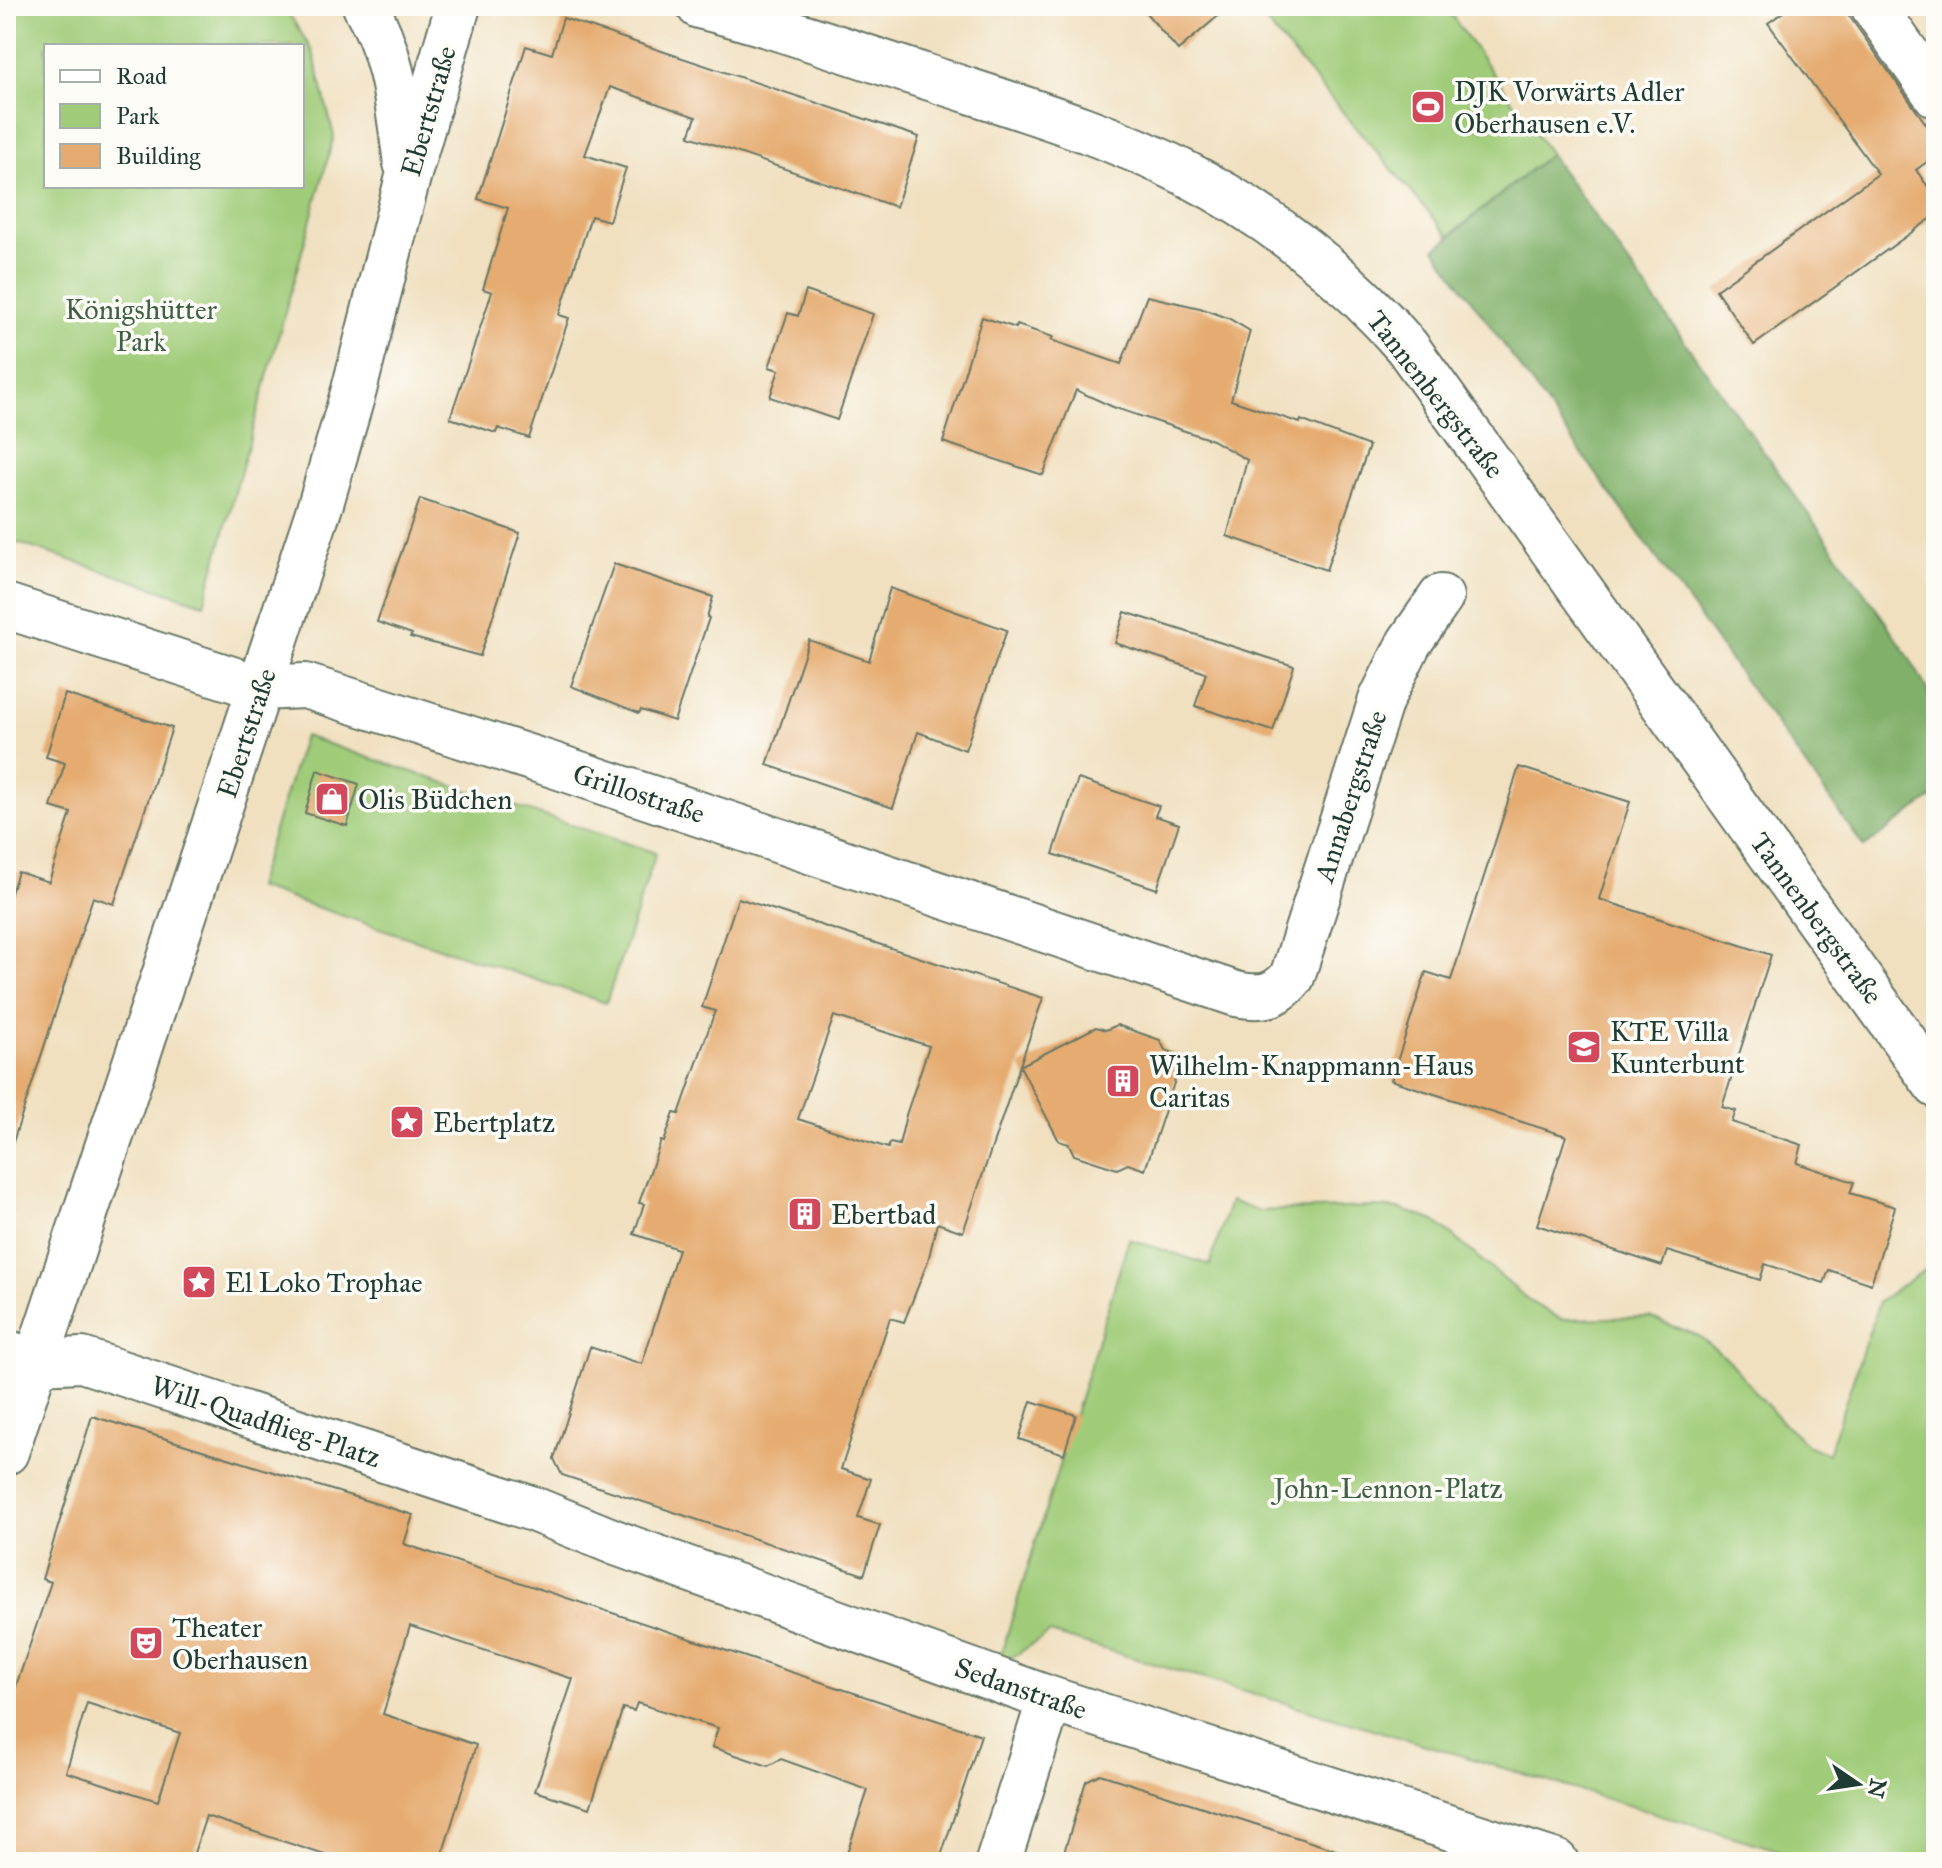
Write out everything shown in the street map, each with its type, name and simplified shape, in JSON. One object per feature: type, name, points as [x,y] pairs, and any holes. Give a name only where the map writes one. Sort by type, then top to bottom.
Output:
[{"type":"street","points":[[365,6],[392,69],[408,177]]},
{"type":"street","name":"Ebertstraße","points":[[6,1452],[21,1357],[260,688],[317,517],[350,404],[408,177],[458,6]]},
{"type":"street","name":"Tannenbergstraße","points":[[699,6],[740,12],[988,97],[1110,141],[1182,172],[1256,214],[1352,291],[1382,318],[1407,347],[1936,1085]]},
{"type":"street","points":[[1873,6],[1936,95]]},
{"type":"street","name":"Annabergstraße","points":[[1269,996],[1282,990],[1292,977],[1381,700],[1409,643],[1441,597]]},
{"type":"street","name":"Grillostraße","points":[[6,606],[260,688],[305,686],[565,768],[1236,994],[1253,998],[1269,996]]},
{"type":"street","name":"Will-Quadflieg-Platz","points":[[21,1357],[82,1360],[493,1496]]},
{"type":"street","name":"Sedanstraße","points":[[493,1496],[1050,1699],[1556,1862]]},
{"type":"street","points":[[998,1862],[1050,1699]]},
{"type":"green space","name":"Königshütter Park","points":[[6,6],[284,6],[313,52],[334,136],[204,604],[6,539]]},
{"type":"green space","name":"DJK Vorwärts Adler Oberhausen e.V.","points":[[1252,6],[1445,6],[1550,154],[1449,236]]},
{"type":"green space","points":[[1550,154],[1885,621],[1929,695],[1936,720],[1936,795],[1864,847],[1435,249]]},
{"type":"green space","points":[[304,736],[656,853],[606,1003],[256,887]]},
{"type":"green space","name":"John-Lennon-Platz","points":[[1230,1201],[1258,1211],[1400,1209],[1435,1221],[1532,1303],[1561,1319],[1649,1317],[1699,1336],[1728,1360],[1781,1421],[1809,1446],[1828,1454],[1879,1302],[1936,1262],[1936,1862],[1818,1862],[1050,1633],[997,1667],[1129,1239],[1210,1265]]},
{"type":"building","points":[[1140,6],[1230,6],[1178,50]]},
{"type":"building","points":[[1792,6],[1842,6],[1936,138],[1936,155],[1916,170],[1936,198],[1936,215],[1754,345],[1716,290],[1878,174],[1768,23]]},
{"type":"building","points":[[563,18],[919,137],[896,207],[689,136],[696,117],[610,87],[585,155],[626,168],[609,221],[591,216],[559,315],[569,318],[529,438],[498,428],[496,433],[450,418],[492,292],[483,289],[508,208],[478,199],[526,46],[552,54]]},
{"type":"building","points":[[806,291],[873,314],[837,420],[770,397],[779,370],[769,367],[788,313],[798,316]]},
{"type":"building","points":[[1147,296],[1200,308],[1228,318],[1250,331],[1231,400],[1300,423],[1301,420],[1369,446],[1326,570],[1227,536],[1247,460],[1212,440],[1113,407],[1076,390],[1043,475],[943,442],[982,317],[1053,337],[1051,340],[1121,364]]},
{"type":"building","points":[[420,499],[520,533],[480,656],[410,637],[412,634],[377,622]]},
{"type":"building","points":[[614,564],[713,597],[709,618],[674,721],[641,710],[639,713],[571,686]]},
{"type":"building","points":[[890,588],[1007,630],[965,750],[918,732],[893,808],[767,765],[809,640],[869,661]]},
{"type":"building","points":[[1125,612],[1294,666],[1273,731],[1195,706],[1206,673],[1115,643]]},
{"type":"building","points":[[65,694],[172,728],[114,904],[93,897],[13,1142],[6,1141],[6,908],[18,872],[49,882],[71,813],[51,807],[65,763],[46,757]]},
{"type":"building","points":[[1519,767],[1630,802],[1599,899],[1771,955],[1722,1107],[1736,1111],[1732,1122],[1802,1145],[1797,1163],[1854,1182],[1850,1193],[1895,1207],[1871,1284],[1829,1270],[1824,1283],[1765,1264],[1760,1280],[1667,1251],[1662,1266],[1537,1225],[1566,1136],[1391,1080],[1426,972],[1451,980]]},
{"type":"building","name":"Olis Büdchen","points":[[317,770],[359,784],[347,826],[305,813]]},
{"type":"building","points":[[1078,779],[1159,806],[1155,816],[1179,824],[1157,889],[1053,854]]},
{"type":"building","points":[[738,898],[1043,998],[963,1232],[937,1223],[928,1261],[904,1322],[890,1318],[841,1469],[871,1479],[858,1518],[880,1525],[864,1575],[562,1475],[554,1459],[590,1347],[642,1364],[678,1249],[634,1234],[644,1204],[639,1203],[661,1141],[664,1142],[674,1113],[679,1114],[715,1011],[702,1007]],"holes":[[[834,1016],[929,1046],[899,1145],[890,1143],[888,1148],[798,1119]]]},
{"type":"building","name":"Wilhelm-Knappmann-Haus Caritas","points":[[1117,1025],[1160,1040],[1165,1050],[1183,1056],[1145,1170],[1128,1164],[1117,1169],[1074,1155],[1069,1144],[1059,1141],[1020,1066],[1096,1027],[1106,1030]]},
{"type":"building","points":[[1031,1401],[1076,1415],[1064,1454],[1019,1439]]},
{"type":"building","points":[[92,1416],[413,1515],[404,1544],[981,1735],[939,1862],[844,1862],[868,1790],[781,1759],[768,1766],[712,1747],[718,1728],[637,1703],[634,1711],[623,1708],[590,1808],[535,1791],[573,1679],[410,1626],[383,1714],[476,1745],[440,1862],[346,1862],[206,1816],[191,1862],[6,1862],[6,1716],[51,1582],[42,1579]],"holes":[[[87,1703],[180,1733],[158,1801],[66,1772]]]},
{"type":"building","points":[[1100,1774],[1348,1854],[1347,1862],[1061,1862],[1086,1781]]},
{"type":"place","name":"DJK Vorwärts Adler Oberhausen e.V.","points":[[1428,107]]},
{"type":"place","name":"Olis Büdchen","points":[[332,799]]},
{"type":"place","name":"KTE Villa Kunterbunt","points":[[1584,1047]]},
{"type":"place","name":"Wilhelm-Knappmann-Haus Caritas","points":[[1123,1081]]},
{"type":"place","name":"Ebertplatz","points":[[407,1122]]},
{"type":"place","name":"Ebertbad","points":[[805,1214]]},
{"type":"place","name":"El Loko Trophae","points":[[199,1282]]},
{"type":"place","name":"Theater Oberhausen","points":[[146,1643]]}]
